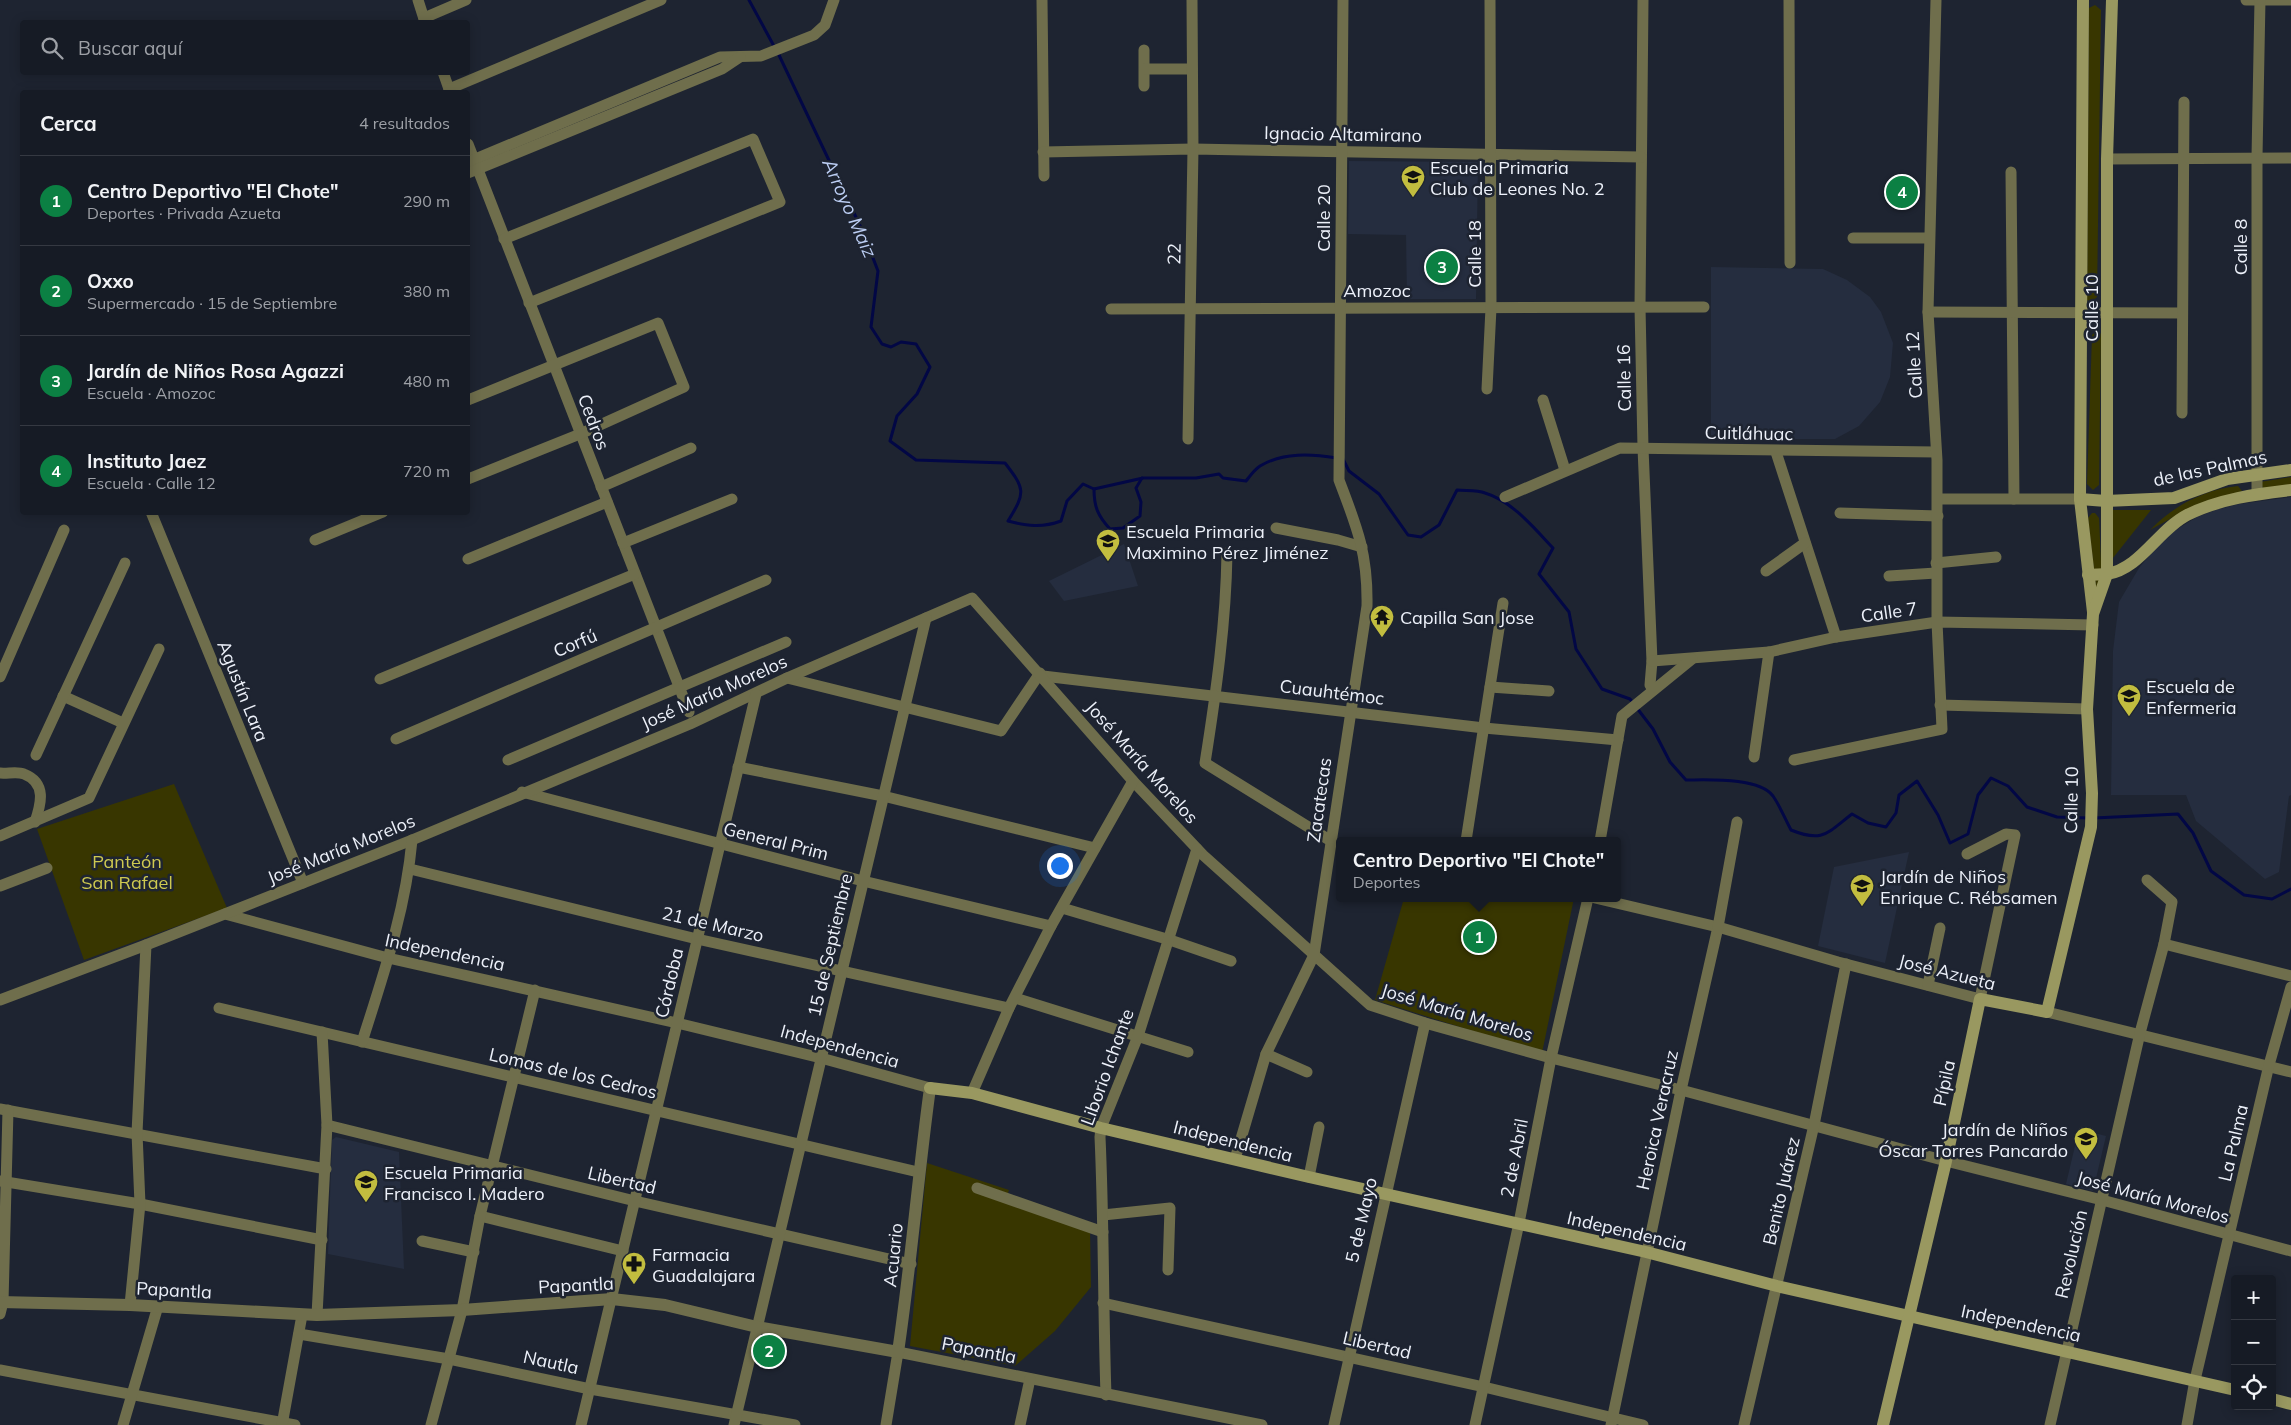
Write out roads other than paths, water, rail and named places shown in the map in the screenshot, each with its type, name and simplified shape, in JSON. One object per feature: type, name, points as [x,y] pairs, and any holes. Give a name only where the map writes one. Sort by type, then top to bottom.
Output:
[{"type":"main road","name":"Calle 10","points":[[2048,1012],[2091,827],[2092,793],[2087,709],[2093,619],[2080,499],[2083,0]]},
{"type":"main road","name":"Calle 10","points":[[2093,619],[2107,574],[2106,500],[2109,313],[2107,159],[2112,0]]},
{"type":"main road","name":"de las Palmas","points":[[2080,499],[2174,498],[2210,484],[2291,470]]},
{"type":"main road","name":"de las Palmas","points":[[2088,575],[2107,574],[2127,567],[2185,516],[2212,505],[2257,494],[2291,490]]},
{"type":"main road","name":"José Azueta","points":[[1980,999],[2048,1012]]},
{"type":"main road","name":"Pípila","points":[[1883,1425],[1946,1161],[1980,999]]},
{"type":"main road","name":"Independencia","points":[[930,1088],[972,1093],[1102,1128],[1309,1177],[1646,1252],[1777,1286],[2231,1389]]},
{"type":"main road","points":[[2276,1401],[2291,1404]]},
{"type":"street","points":[[418,0],[424,20],[466,0]]},
{"type":"street","points":[[451,90],[661,0]]},
{"type":"street","points":[[471,166],[720,57],[760,56],[814,35],[825,25],[834,0]]},
{"type":"street","points":[[1042,0],[1044,176]]},
{"type":"street","name":"22","points":[[1188,439],[1193,148],[1192,0]]},
{"type":"street","name":"Calle 20","points":[[1338,437],[1343,0]]},
{"type":"street","name":"Calle 18","points":[[1487,388],[1491,308],[1490,0]]},
{"type":"street","name":"Calle 16","points":[[1643,0],[1640,307],[1643,448],[1652,661],[1650,686],[1652,691]]},
{"type":"street","points":[[1789,0],[1790,263]]},
{"type":"street","name":"Calle 12","points":[[1794,760],[1942,729],[1936,568],[1938,499],[1928,312],[1936,0]]},
{"type":"street","points":[[2246,0],[2291,0]]},
{"type":"street","name":"Calle 8","points":[[2257,494],[2257,157],[2260,0]]},
{"type":"street","points":[[1144,50],[1144,86]]},
{"type":"street","points":[[1145,69],[1192,69]]},
{"type":"street","points":[[444,75],[449,90]]},
{"type":"street","points":[[2182,412],[2184,102]]},
{"type":"street","points":[[504,239],[754,139],[780,202],[529,303]]},
{"type":"street","name":"Ignacio Altamirano","points":[[1043,152],[1193,148],[1642,157]]},
{"type":"street","points":[[2107,159],[2291,158]]},
{"type":"street","name":"Cedros","points":[[471,166],[504,239],[689,712]]},
{"type":"street","points":[[2011,172],[2014,498]]},
{"type":"street","points":[[1853,238],[1929,238]]},
{"type":"street","name":"Amozoc","points":[[1111,309],[1704,307]]},
{"type":"street","points":[[1928,312],[2182,313]]},
{"type":"street","points":[[470,399],[658,322],[684,387],[580,434],[470,478]]},
{"type":"street","points":[[1543,400],[1565,470]]},
{"type":"street","name":"Zacatecas","points":[[1235,1159],[1266,1054],[1314,955],[1367,606],[1368,575],[1360,536],[1339,480],[1338,437]]},
{"type":"street","points":[[601,486],[692,448]]},
{"type":"street","name":"Cuitláhuac","points":[[1505,497],[1620,448],[1776,452],[1936,452]]},
{"type":"street","points":[[1776,452],[1836,637]]},
{"type":"street","points":[[623,542],[732,499]]},
{"type":"street","points":[[1938,499],[2080,499]]},
{"type":"street","points":[[468,559],[607,502]]},
{"type":"street","points":[[1840,513],[1938,516]]},
{"type":"street","name":"Agustín Lara","points":[[152,515],[303,883]]},
{"type":"street","points":[[315,540],[376,515]]},
{"type":"street","points":[[1276,528],[1338,540],[1362,547]]},
{"type":"street","points":[[0,677],[64,530]]},
{"type":"street","points":[[1766,571],[1806,543]]},
{"type":"street","points":[[1227,552],[1226,599],[1216,696],[1206,763],[1331,841]]},
{"type":"street","points":[[1889,576],[1996,557]]},
{"type":"street","points":[[36,755],[125,563]]},
{"type":"street","points":[[380,680],[635,574]]},
{"type":"street","name":"Corfú","points":[[396,738],[766,580]]},
{"type":"street","name":"José María Morelos","points":[[0,1000],[146,945],[412,840],[522,792],[690,724],[788,678],[972,598],[1133,781],[1197,849],[1370,1005],[1425,1023],[1551,1058],[1681,1090],[2291,1251]]},
{"type":"street","points":[[1467,837],[1503,604]]},
{"type":"street","name":"15 de Septiembre","points":[[735,1420],[926,618]]},
{"type":"street","name":"Calle 7","points":[[1652,661],[1769,652],[1836,637],[1937,622],[2093,619]]},
{"type":"street","points":[[508,760],[786,642]]},
{"type":"street","points":[[0,645],[12,650]]},
{"type":"street","points":[[0,836],[89,798],[159,648]]},
{"type":"street","points":[[1754,757],[1769,652]]},
{"type":"street","points":[[1601,837],[1620,719],[1692,659]]},
{"type":"street","points":[[788,678],[1001,731],[1041,675]]},
{"type":"street","name":"Cuauhtémoc","points":[[1041,675],[1484,728],[1618,740]]},
{"type":"street","points":[[1490,687],[1549,691]]},
{"type":"street","name":"Córdoba","points":[[582,1425],[756,694]]},
{"type":"street","points":[[64,696],[123,723]]},
{"type":"street","points":[[1940,705],[2087,709]]},
{"type":"street","points":[[738,767],[884,796],[1095,848]]},
{"type":"street","points":[[0,773],[22,773],[34,780],[40,791],[42,804],[35,822]]},
{"type":"street","points":[[972,1093],[1009,1008],[1051,926],[1133,781]]},
{"type":"street","name":"General Prim","points":[[522,792],[863,881],[1051,926]]},
{"type":"street","name":"Heroica Veracruz","points":[[1612,1422],[1646,1252],[1718,927],[1737,822]]},
{"type":"street","name":"Pípila","points":[[1967,854],[2006,834],[2015,835],[1980,999]]},
{"type":"street","points":[[362,1042],[388,958],[410,870],[412,840]]},
{"type":"street","name":"Liborio Ichante","points":[[1106,1394],[1100,1137],[1138,1036],[1170,940],[1197,849]]},
{"type":"street","points":[[0,886],[46,868]]},
{"type":"street","name":"21 de Marzo","points":[[410,870],[697,939],[1009,1008]]},
{"type":"street","name":"Revolución","points":[[2050,1425],[2140,1033],[2164,944],[2172,902],[2147,880]]},
{"type":"street","name":"2 de Abril","points":[[1475,1425],[1551,1058],[1587,902]]},
{"type":"street","name":"José Azueta","points":[[1613,902],[1718,927],[1846,964],[1980,999]]},
{"type":"street","points":[[1062,908],[1170,940],[1231,961]]},
{"type":"street","name":"Independencia","points":[[225,914],[388,958],[678,1023],[821,1058],[930,1088]]},
{"type":"street","points":[[1928,985],[1940,928]]},
{"type":"street","points":[[2164,944],[2291,976]]},
{"type":"street","points":[[130,1305],[140,1204],[137,1133],[146,945]]},
{"type":"street","name":"Benito Juárez","points":[[1744,1425],[1814,1125],[1846,964]]},
{"type":"street","name":"La Palma","points":[[2187,1425],[2269,1065],[2291,987]]},
{"type":"street","points":[[431,1425],[462,1310],[480,1216],[494,1167],[535,990]]},
{"type":"street","points":[[1015,998],[1188,1052]]},
{"type":"street","name":"Lomas de los Cedros","points":[[220,1008],[918,1172]]},
{"type":"street","name":"José Azueta","points":[[2048,1012],[2140,1033],[2291,1072]]},
{"type":"street","name":"5 de Mayo","points":[[1334,1425],[1425,1023]]},
{"type":"street","points":[[317,1315],[327,1125],[322,1032]]},
{"type":"street","points":[[1266,1054],[1307,1072]]},
{"type":"street","name":"Acuario","points":[[886,1425],[910,1264],[918,1172],[930,1088]]},
{"type":"street","points":[[1,1306],[4,1110],[326,1169]]},
{"type":"street","name":"Libertad","points":[[327,1125],[635,1201],[910,1264]]},
{"type":"street","points":[[1309,1177],[1319,1127]]},
{"type":"street","points":[[4,1182],[140,1204],[322,1240]]},
{"type":"street","points":[[977,1188],[1103,1232]]},
{"type":"street","points":[[1103,1215],[1170,1208],[1168,1270]]},
{"type":"street","points":[[480,1216],[623,1251]]},
{"type":"street","points":[[422,1241],[474,1252]]},
{"type":"street","name":"Papantla","points":[[1,1306],[130,1305],[317,1315],[462,1310],[612,1298],[665,1305],[757,1327],[898,1352],[1262,1425]]},
{"type":"street","name":"Libertad","points":[[1103,1303],[1484,1387],[1612,1422],[1643,1425]]},
{"type":"street","points":[[123,1425],[158,1306]]},
{"type":"street","points":[[0,1370],[132,1393],[287,1424],[302,1315]]},
{"type":"street","name":"Nautla","points":[[300,1334],[449,1359],[735,1420],[795,1425]]},
{"type":"street","points":[[1020,1425],[1030,1379]]},
{"type":"waterway","name":"Arroyo Maiz","points":[[749,0],[775,48]]},
{"type":"waterway","name":"Arroyo Maiz","points":[[778,53],[863,232],[878,271],[871,327],[882,344],[891,347],[901,342],[916,344],[930,367],[917,394],[897,416],[890,441],[916,460],[1005,463],[1016,479],[1021,491],[1018,503],[1008,521],[1034,526],[1061,521],[1067,501],[1083,484],[1094,489],[1143,478],[1196,478],[1219,474],[1223,478],[1246,481],[1260,466],[1278,458],[1298,455],[1337,458]]},
{"type":"waterway","name":"Arroyo Maiz","points":[[1343,459],[1349,471],[1379,494],[1408,535],[1421,537],[1439,525],[1457,490],[1485,493],[1504,502],[1522,516],[1553,548],[1539,574],[1569,612],[1576,649],[1602,689],[1630,699],[1653,729],[1670,762],[1686,780],[1720,780],[1757,785],[1773,796],[1791,830],[1811,836],[1818,836],[1830,831],[1852,814],[1868,823],[1886,827],[1896,813],[1899,795],[1917,781],[1938,815],[1950,843],[1968,834],[1978,795],[1991,778],[2008,786],[2027,807],[2057,817],[2088,818]]},
{"type":"waterway","name":"Arroyo Maiz","points":[[1094,489],[1096,506],[1102,520],[1110,529],[1123,528],[1140,516],[1141,502],[1136,488],[1142,478]]},
{"type":"waterway","name":"Arroyo Maiz","points":[[2094,818],[2178,814],[2193,833],[2211,871],[2244,895],[2272,899],[2291,889]]},
{"type":"place","name":"Instituto Jaez","points":[[1902,192]]},
{"type":"place","name":"Escuela Primaria Club de Leones No. 2","points":[[1413,198]]},
{"type":"place","name":"Jardín de Niños Rosa Agazzi","points":[[1442,267]]},
{"type":"place","name":"Escuela Primaria Maximino Pérez Jiménez","points":[[1108,562]]},
{"type":"place","name":"Capilla San Jose","points":[[1382,638]]},
{"type":"place","name":"Escuela de Enfermeria","points":[[2129,717]]},
{"type":"place","name":"Jardín de Niños Enrique C. Rébsamen","points":[[1862,907]]},
{"type":"place","name":"Centro Deportivo \"El Chote\"","points":[[1479,937]]},
{"type":"place","name":"Jardín de Niños Óscar Torres Pancardo","points":[[2086,1160]]},
{"type":"place","name":"Escuela Primaria Francisco I. Madero","points":[[366,1203]]},
{"type":"place","name":"Farmacia Guadalajara","points":[[634,1285]]},
{"type":"place","name":"Oxxo","points":[[769,1351]]},
{"type":"park label","name":"Panteón San Rafael","points":[[127,871]]}]
